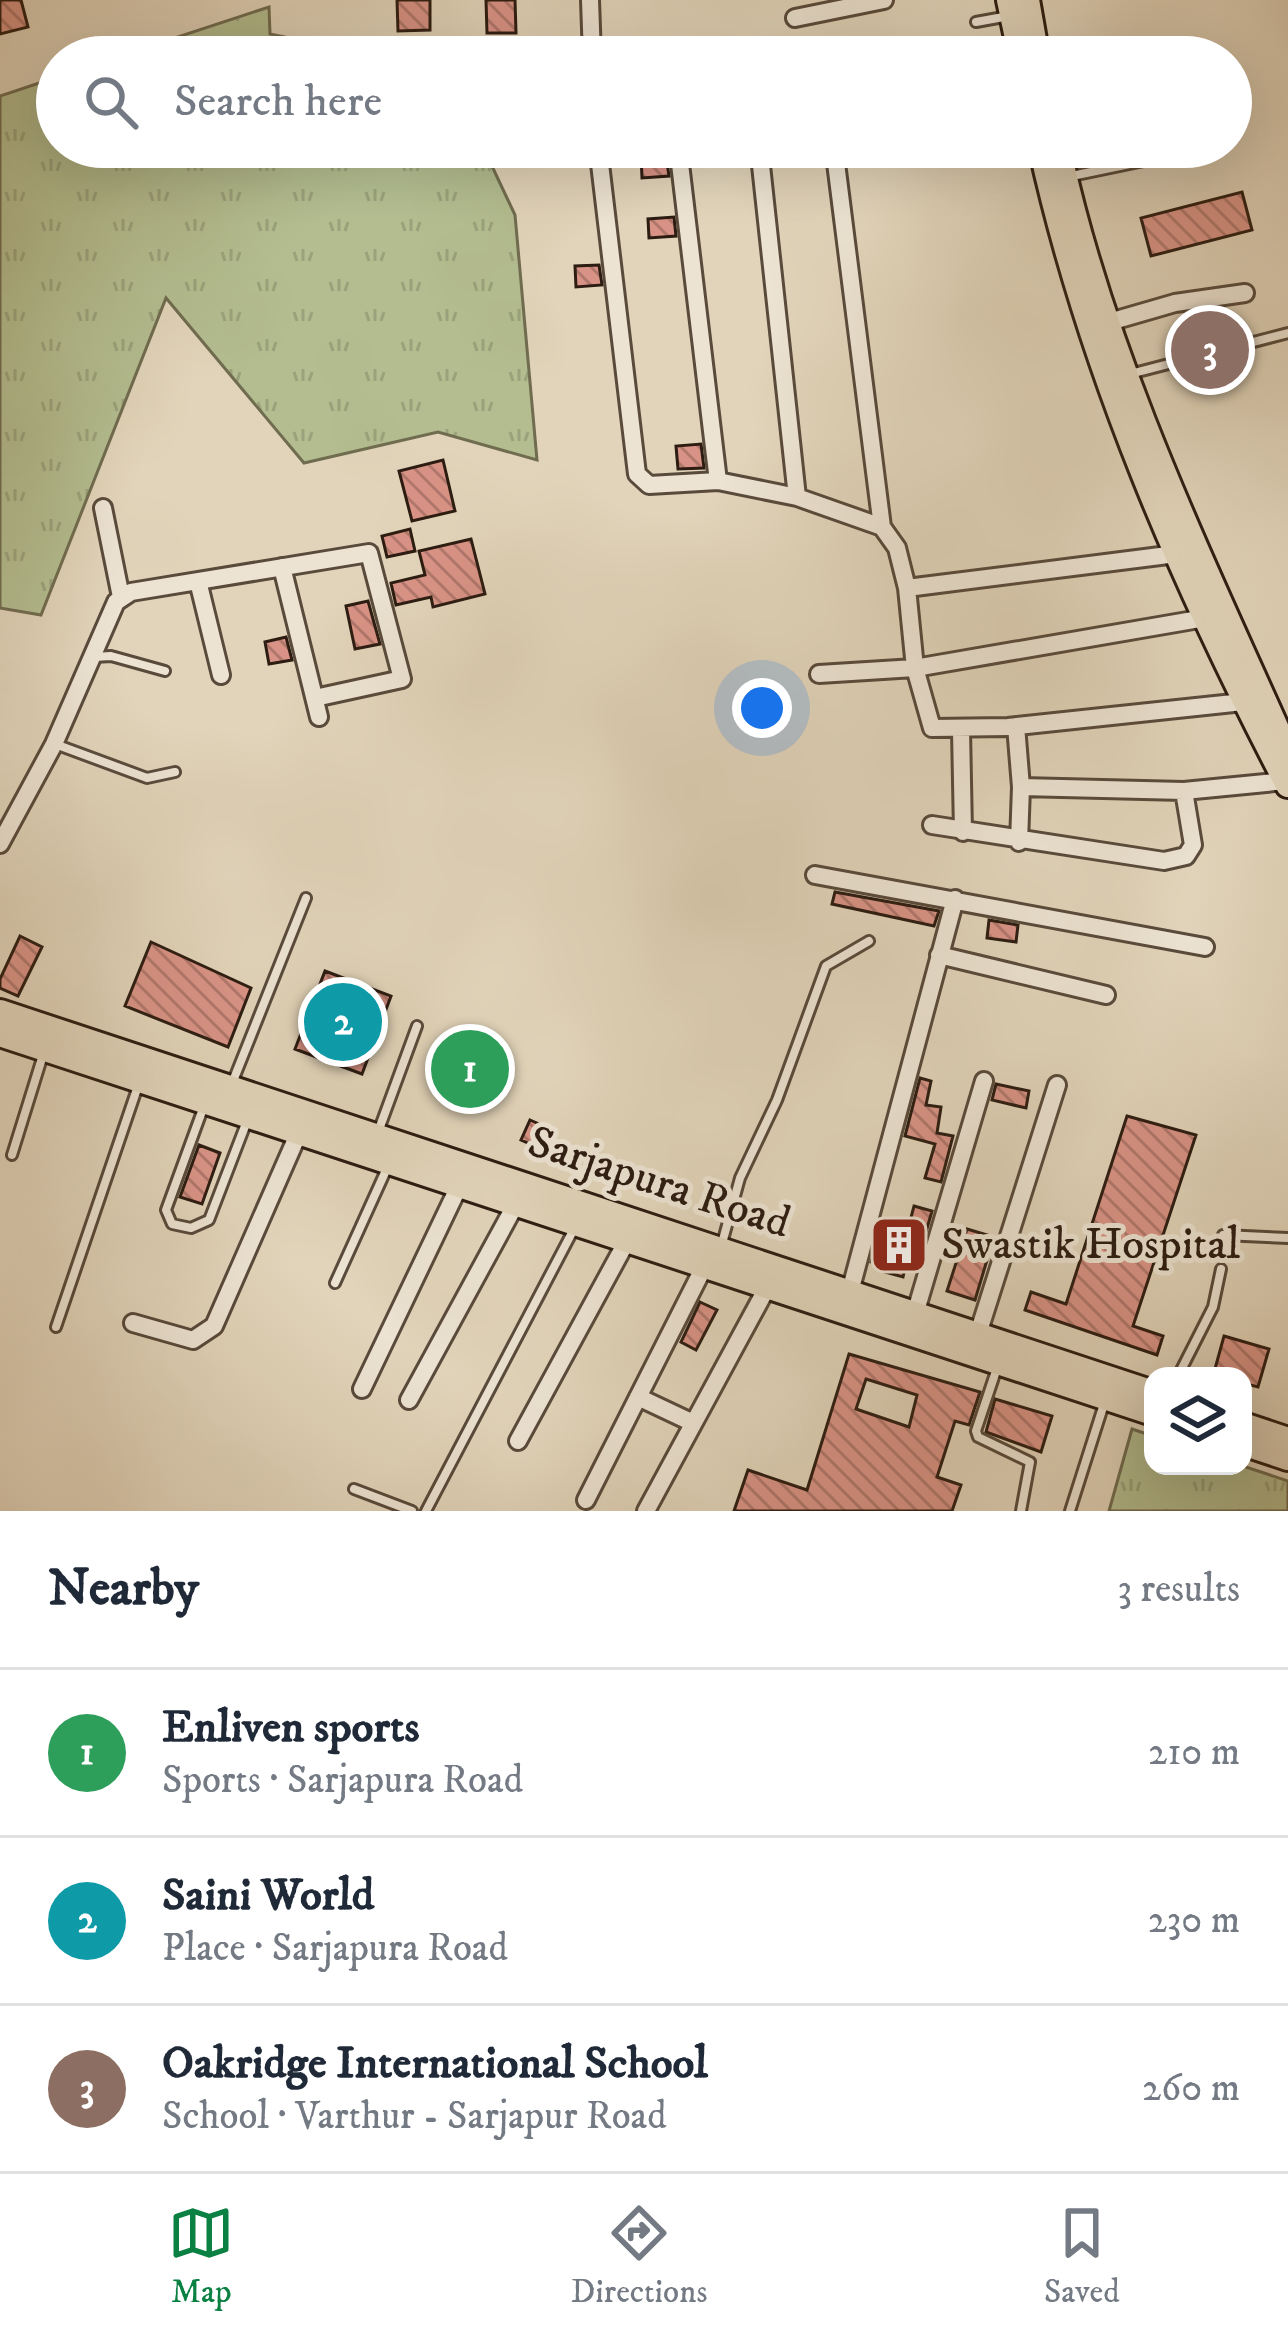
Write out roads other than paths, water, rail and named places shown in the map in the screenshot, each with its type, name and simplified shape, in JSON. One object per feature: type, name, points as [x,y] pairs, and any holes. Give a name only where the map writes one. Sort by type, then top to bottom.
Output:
[{"type":"main road","points":[[1016,5],[1019,36]]},
{"type":"main road","points":[[1016,5],[1029,36]]},
{"type":"main road","points":[[1051,168],[1177,554],[1243,702],[1285,768]]},
{"type":"main road","points":[[1057,168],[1057,180]]},
{"type":"main road","points":[[1120,378],[1196,548],[1285,768]]},
{"type":"main road","name":"Sarjapura Road","points":[[0,1012],[245,1098],[377,1135],[1144,1410]]},
{"type":"main road","name":"Sarjapura Road","points":[[0,1034],[206,1099],[245,1098],[300,1130],[629,1238],[714,1256],[769,1284],[915,1314],[1144,1390]]},
{"type":"main road","points":[[1252,1427],[1287,1441]]},
{"type":"main road","points":[[1252,1443],[1287,1441]]},
{"type":"street","points":[[590,0],[591,36]]},
{"type":"street","points":[[795,18],[884,0]]},
{"type":"street","points":[[601,168],[637,473],[649,485],[718,481],[797,497],[882,527]]},
{"type":"street","points":[[681,168],[718,481]]},
{"type":"street","points":[[761,168],[797,497]]},
{"type":"street","points":[[837,168],[882,527],[897,548],[907,588],[915,668],[932,728],[1016,726],[1243,702]]},
{"type":"street","points":[[1101,324],[1245,293]]},
{"type":"street","points":[[0,844],[54,744],[121,597],[104,508]]},
{"type":"street","points":[[907,588],[1177,554]]},
{"type":"street","points":[[121,597],[282,567],[371,556],[401,682],[317,708],[282,567]]},
{"type":"street","points":[[198,581],[221,675]]},
{"type":"street","points":[[819,674],[915,668],[1205,618]]},
{"type":"street","points":[[1016,726],[1021,787],[1018,842]]},
{"type":"street","points":[[961,730],[963,832]]},
{"type":"street","points":[[1021,787],[1184,790],[1285,768]]},
{"type":"street","points":[[932,825],[1018,842],[1164,861],[1181,858],[1193,845],[1184,790]]},
{"type":"street","points":[[815,875],[1205,946]]},
{"type":"street","points":[[848,1300],[955,899]]},
{"type":"street","points":[[938,955],[1106,995]]},
{"type":"street","points":[[915,1314],[983,1082]]},
{"type":"street","points":[[978,1334],[1057,1085]]},
{"type":"street","points":[[133,1323],[193,1340],[214,1325],[300,1130]]},
{"type":"street","points":[[362,1389],[461,1182]]},
{"type":"street","points":[[409,1400],[518,1200]]},
{"type":"street","points":[[518,1441],[629,1238]]},
{"type":"street","points":[[586,1500],[714,1256]]},
{"type":"street","points":[[646,1511],[769,1284]]},
{"type":"street","points":[[638,1397],[691,1422]]},
{"type":"lane","points":[[976,22],[1016,5]]},
{"type":"lane","points":[[1057,180],[1113,168]]},
{"type":"lane","points":[[1120,378],[1288,333]]},
{"type":"lane","points":[[92,657],[111,656],[165,671]]},
{"type":"lane","points":[[54,744],[147,778],[175,772]]},
{"type":"lane","points":[[206,1099],[166,1210],[172,1224],[191,1228],[209,1220],[305,898]]},
{"type":"lane","points":[[714,1256],[740,1178],[777,1100],[826,966],[869,940]]},
{"type":"lane","points":[[377,1135],[417,1027]]},
{"type":"lane","points":[[12,1154],[45,1048]]},
{"type":"lane","points":[[56,1327],[140,1079]]},
{"type":"lane","points":[[335,1283],[391,1159]]},
{"type":"lane","points":[[427,1511],[579,1220]]},
{"type":"lane","points":[[1223,1235],[1288,1238]]},
{"type":"lane","points":[[1183,1367],[1213,1307],[1222,1268]]},
{"type":"lane","points":[[999,1361],[976,1431],[1030,1462],[1022,1511]]},
{"type":"lane","points":[[1070,1511],[1107,1397]]},
{"type":"lane","points":[[354,1489],[412,1511]]},
{"type":"place","name":"Oakridge International School","points":[[1210,350]]},
{"type":"place","name":"Saini World","points":[[343,1022]]},
{"type":"place","name":"Enliven sports","points":[[470,1069]]},
{"type":"place","name":"Swastik Hospital","points":[[899,1245]]}]
